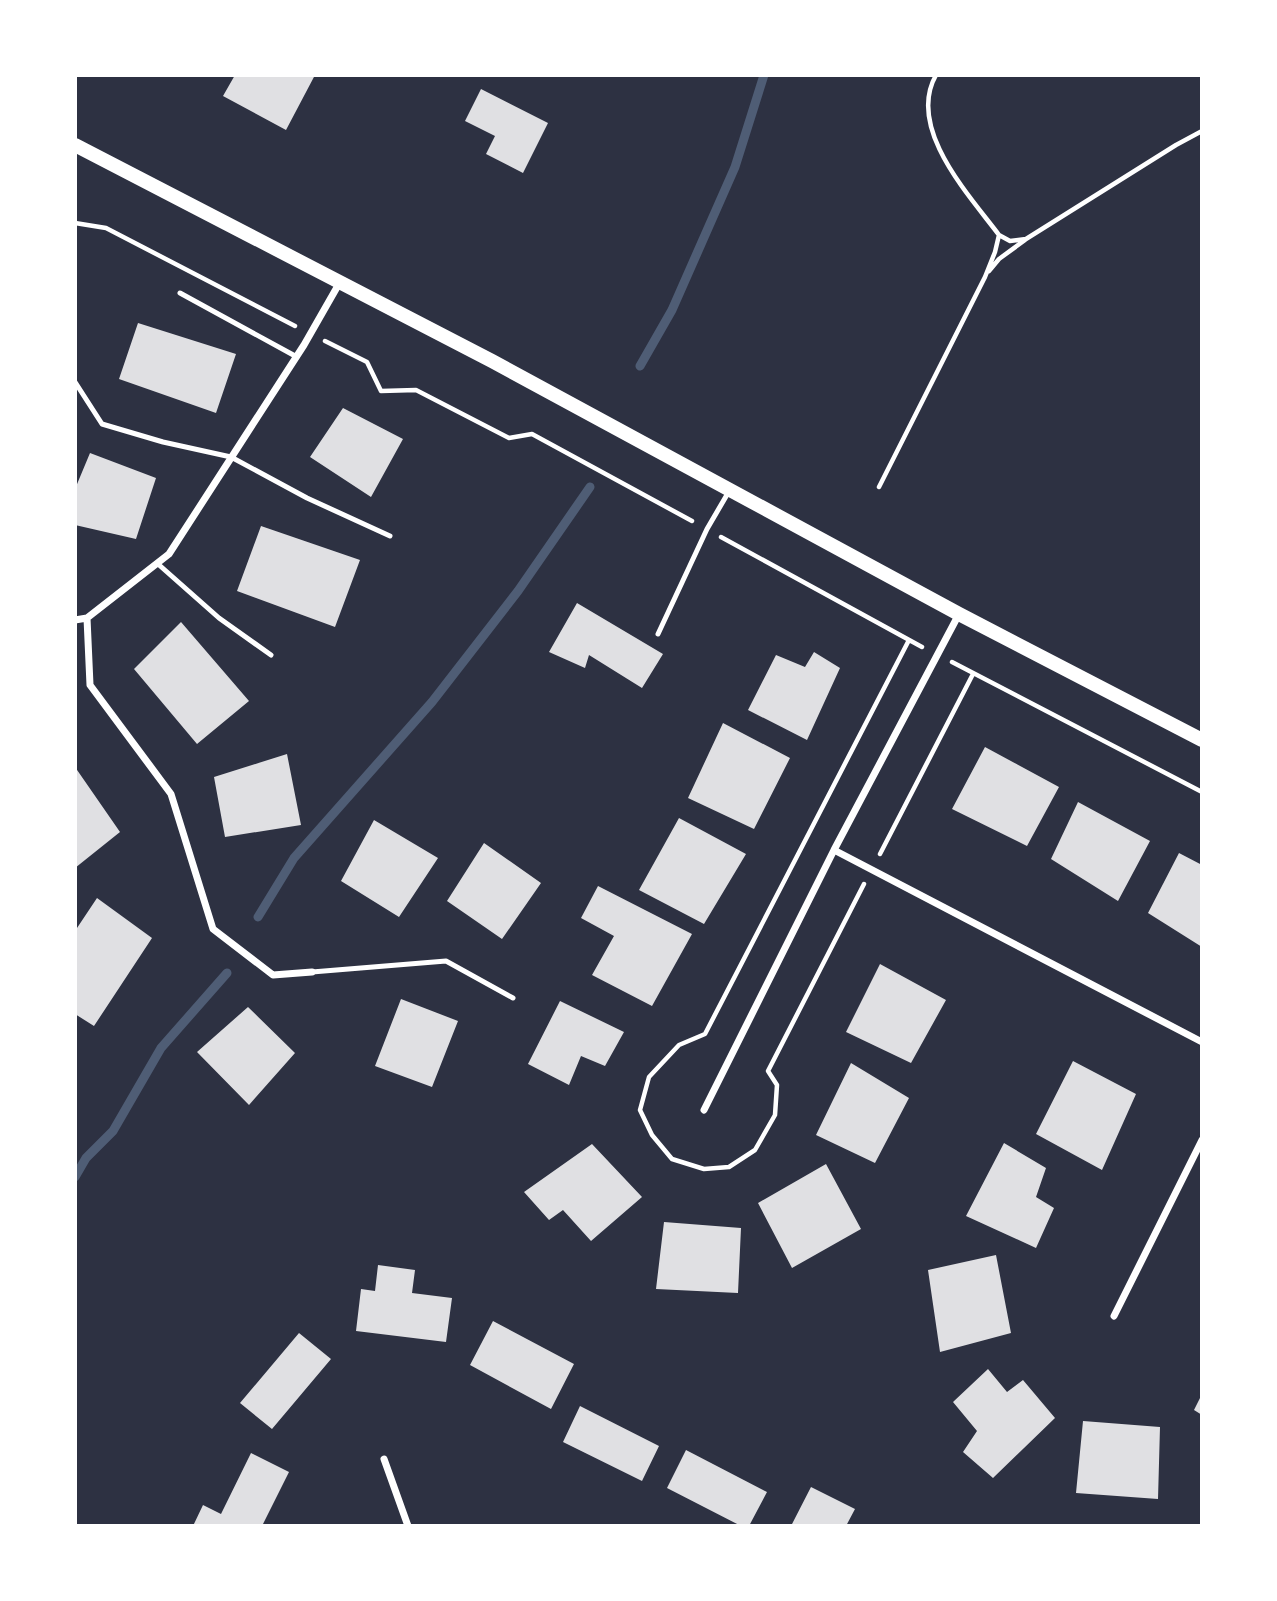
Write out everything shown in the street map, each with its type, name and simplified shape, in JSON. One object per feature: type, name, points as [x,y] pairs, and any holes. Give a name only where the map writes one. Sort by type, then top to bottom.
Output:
[{"type":"main road","points":[[75,145],[492,361],[959,614],[1202,740]]},
{"type":"street","points":[[75,620],[87,618],[169,554],[296,357],[340,281]]},
{"type":"street","points":[[704,1110],[834,850],[959,614]]},
{"type":"street","points":[[87,618],[90,685],[171,794],[213,929],[273,975],[312,972]]},
{"type":"street","points":[[834,850],[1202,1042]]},
{"type":"street","points":[[1114,1316],[1202,1140]]},
{"type":"street","points":[[384,1459],[408,1526]]},
{"type":"lane","points":[[180,293],[296,357]]},
{"type":"lane","points":[[75,382],[102,424],[163,442],[232,457],[307,498],[390,536]]},
{"type":"lane","points":[[658,634],[707,529],[729,491]]},
{"type":"lane","points":[[158,564],[219,618],[271,656]]},
{"type":"lane","points":[[312,972],[446,961],[513,998]]},
{"type":"path","points":[[936,75],[928,104],[932,132],[942,156],[999,235],[1010,241],[1026,239]]},
{"type":"path","points":[[985,277],[999,258],[1026,239],[1202,131]]},
{"type":"path","points":[[75,223],[106,228],[367,362],[381,391],[416,390],[509,438],[532,434],[937,655],[1202,792]]},
{"type":"path","points":[[879,487],[985,277],[999,235]]},
{"type":"building","points":[[235,75],[315,75],[286,130],[223,96]]},
{"type":"building","points":[[481,89],[548,123],[523,173],[486,154],[495,136],[465,121]]},
{"type":"building","points":[[138,323],[236,354],[216,413],[119,379]]},
{"type":"building","points":[[343,408],[403,439],[371,497],[310,457]]},
{"type":"building","points":[[90,453],[156,478],[136,539],[75,525],[75,489]]},
{"type":"building","points":[[261,526],[360,560],[335,627],[237,591]]},
{"type":"building","points":[[577,603],[663,654],[642,688],[589,655],[585,668],[549,652]]},
{"type":"building","points":[[181,622],[249,701],[197,744],[134,669]]},
{"type":"building","points":[[814,652],[840,668],[807,740],[748,710],[776,655],[805,667]]},
{"type":"building","points":[[723,723],[790,758],[754,829],[688,798]]},
{"type":"building","points":[[985,747],[1059,787],[1027,846],[952,809]]},
{"type":"building","points":[[287,754],[301,825],[225,837],[214,777]]},
{"type":"building","points":[[75,767],[120,832],[75,868]]},
{"type":"building","points":[[1078,802],[1150,841],[1118,901],[1051,859]]},
{"type":"building","points":[[679,818],[746,854],[704,924],[639,890]]},
{"type":"building","points":[[374,820],[438,858],[399,917],[341,881]]},
{"type":"building","points":[[484,843],[541,883],[502,939],[447,901]]},
{"type":"building","points":[[1179,853],[1202,865],[1202,947],[1148,913]]},
{"type":"building","points":[[598,886],[692,934],[652,1006],[592,975],[614,936],[581,918]]},
{"type":"building","points":[[97,898],[152,938],[94,1026],[75,1014],[75,931]]},
{"type":"building","points":[[880,964],[946,1000],[911,1063],[846,1032]]},
{"type":"building","points":[[401,999],[458,1021],[432,1087],[375,1066]]},
{"type":"building","points":[[560,1001],[624,1032],[605,1066],[581,1056],[569,1085],[528,1064]]},
{"type":"building","points":[[248,1007],[295,1053],[249,1105],[197,1052]]},
{"type":"building","points":[[1073,1061],[1136,1094],[1102,1170],[1036,1134]]},
{"type":"building","points":[[851,1063],[909,1098],[875,1163],[816,1135]]},
{"type":"building","points":[[1004,1143],[1046,1168],[1036,1197],[1054,1208],[1036,1248],[966,1216]]},
{"type":"building","points":[[592,1144],[642,1197],[591,1241],[563,1210],[549,1220],[524,1192]]},
{"type":"building","points":[[826,1164],[861,1229],[792,1268],[758,1203]]},
{"type":"building","points":[[664,1222],[741,1228],[738,1293],[656,1289]]},
{"type":"building","points":[[996,1255],[1011,1333],[940,1352],[928,1270]]},
{"type":"building","points":[[378,1265],[415,1270],[412,1293],[452,1298],[446,1342],[356,1331],[361,1289],[375,1291]]},
{"type":"building","points":[[493,1321],[574,1364],[551,1409],[470,1365]]},
{"type":"building","points":[[299,1333],[331,1359],[272,1429],[240,1403]]},
{"type":"building","points":[[988,1369],[1007,1392],[1023,1380],[1055,1418],[993,1478],[963,1452],[977,1431],[953,1402]]},
{"type":"building","points":[[1202,1394],[1202,1415],[1194,1410]]},
{"type":"building","points":[[580,1406],[659,1446],[642,1481],[563,1442]]},
{"type":"building","points":[[1083,1421],[1160,1427],[1158,1499],[1076,1493]]},
{"type":"building","points":[[686,1450],[767,1492],[749,1526],[741,1526],[667,1488]]},
{"type":"building","points":[[251,1453],[289,1472],[262,1526],[193,1526],[203,1505],[221,1514]]},
{"type":"building","points":[[811,1487],[855,1509],[846,1526],[791,1526]]},
{"type":"waterway","points":[[640,366],[672,310],[735,167],[764,75]]},
{"type":"waterway","points":[[258,917],[294,858],[432,702],[518,591],[590,487]]},
{"type":"waterway","points":[[75,1177],[86,1158],[113,1131],[161,1048],[227,973]]}]
